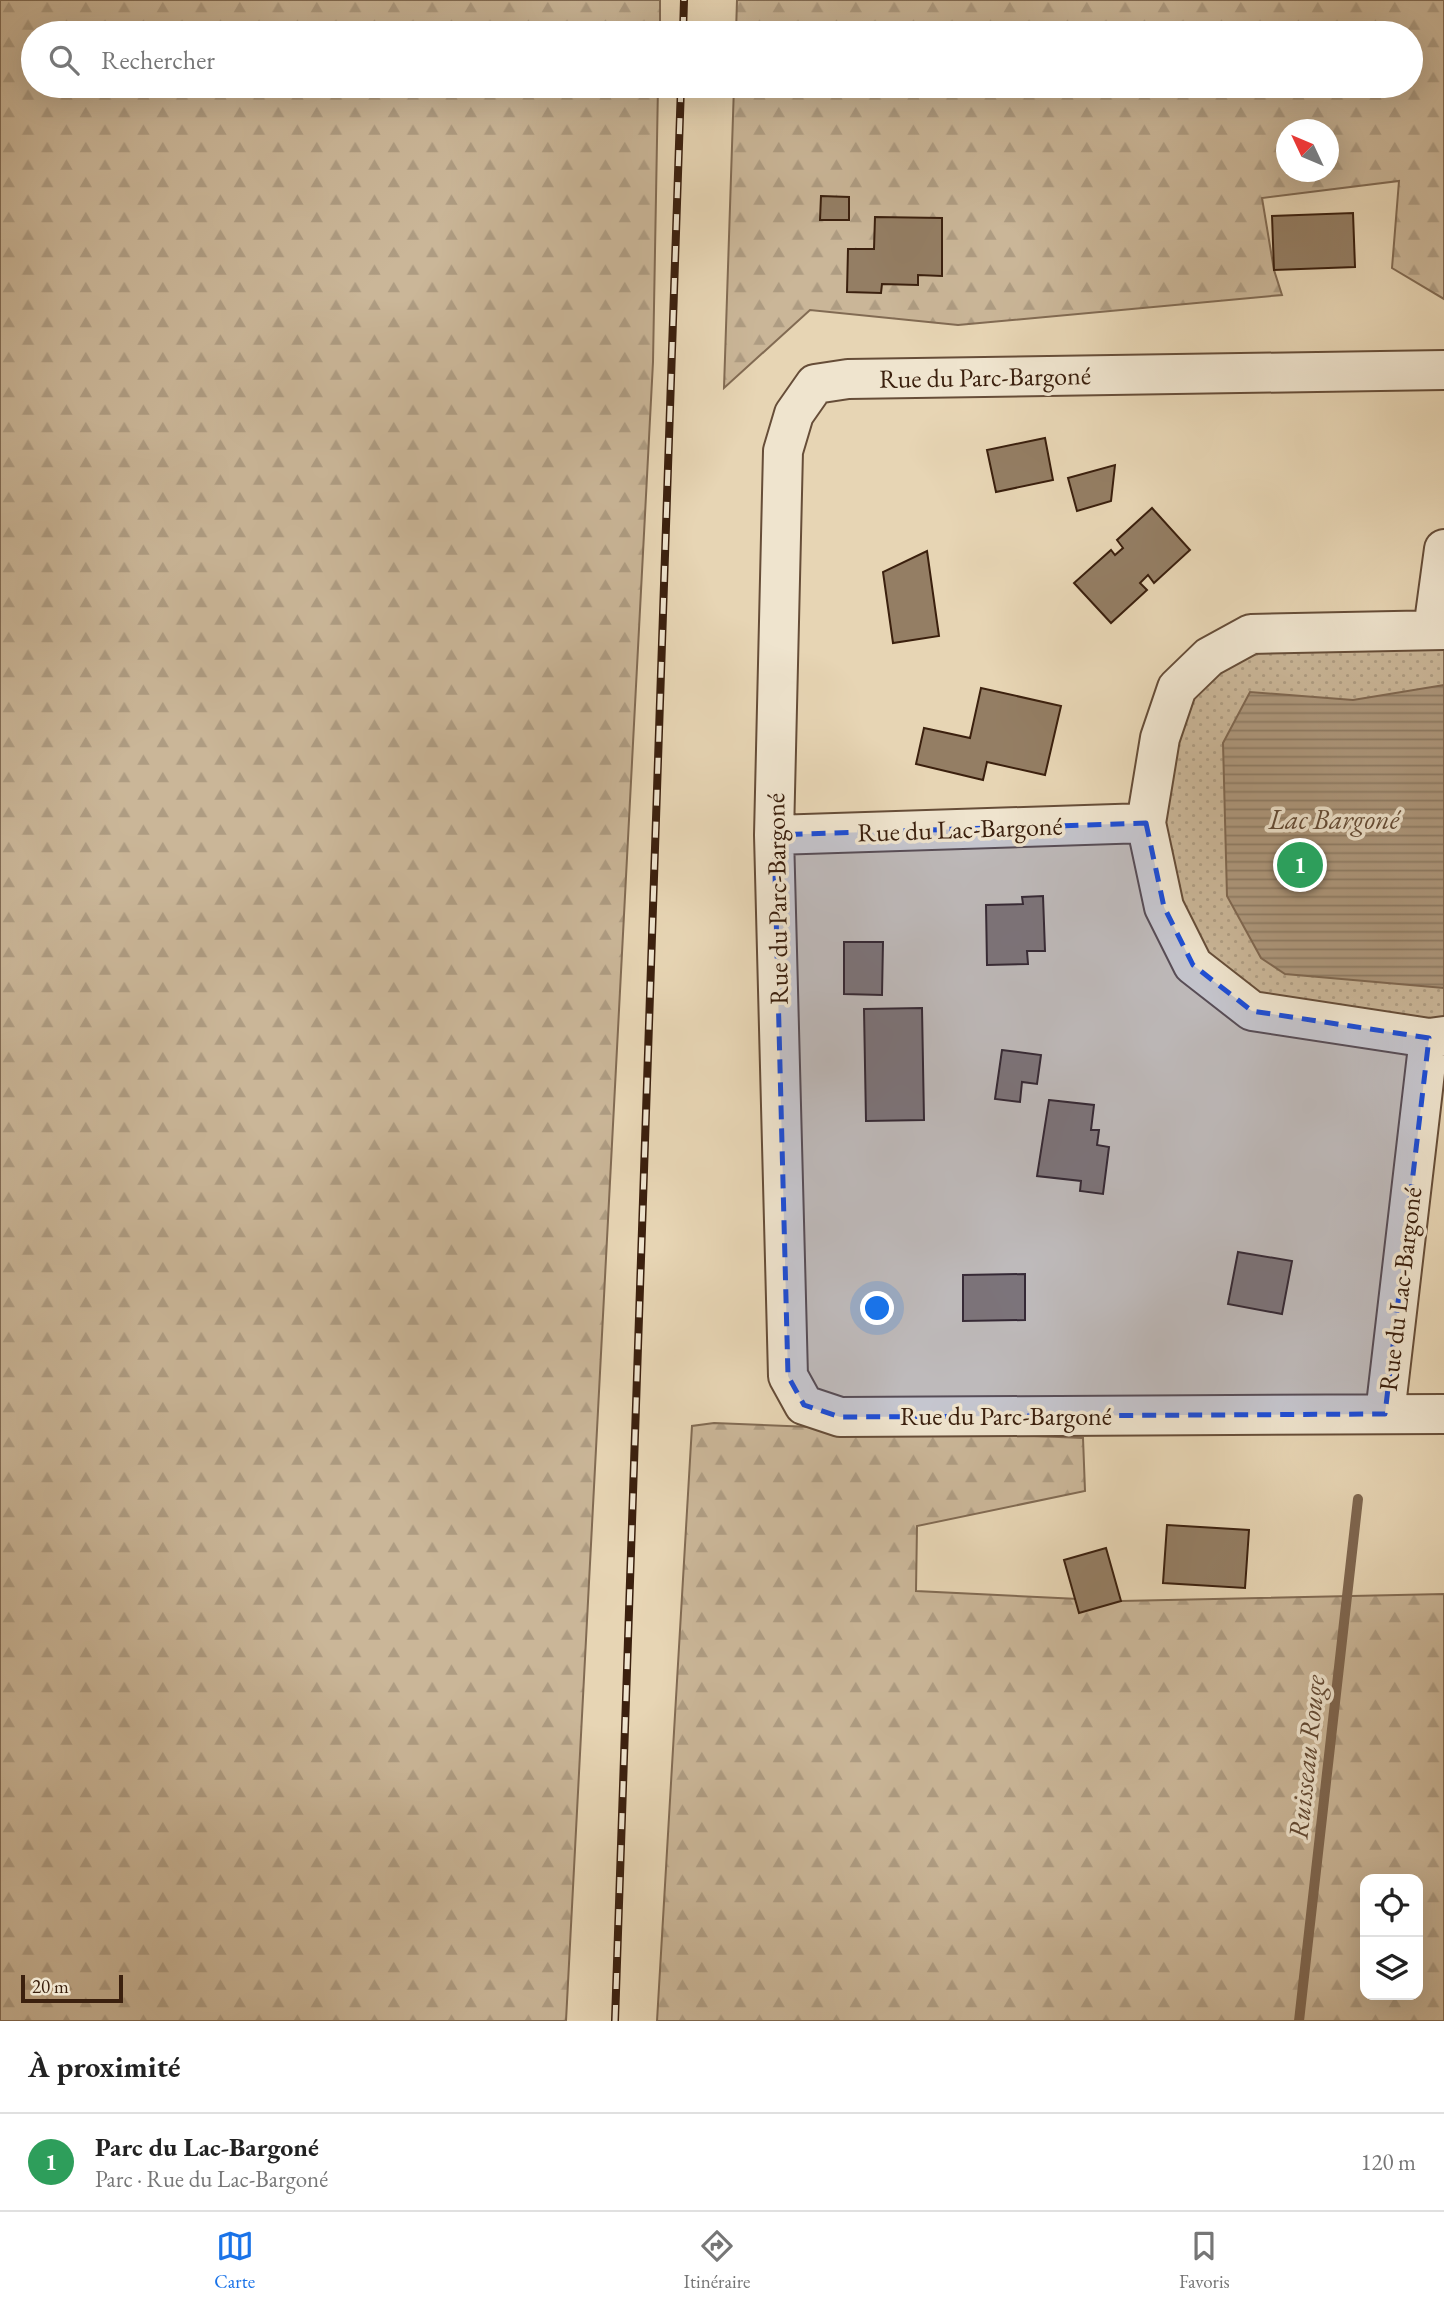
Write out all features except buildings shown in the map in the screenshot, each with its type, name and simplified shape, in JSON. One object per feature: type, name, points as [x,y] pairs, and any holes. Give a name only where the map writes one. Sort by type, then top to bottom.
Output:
[{"type":"street","name":"Rue du Parc-Bargoné","points":[[1444,370],[848,379],[815,384],[794,414],[783,451],[774,835],[788,1376],[804,1405],[840,1417],[1444,1414]]},
{"type":"street","name":"Rue du Lac-Bargoné","points":[[1385,1415],[1436,1037],[1252,1011],[1194,965],[1164,907],[1146,822],[1160,738],[1177,688],[1209,656],[1251,634],[1439,630],[1444,549]]},
{"type":"street","name":"Rue du Lac-Bargoné","points":[[774,835],[1146,822]]},
{"type":"highlighted area","points":[[1146,823],[1164,907],[1193,965],[1252,1011],[1429,1038],[1385,1414],[840,1417],[804,1405],[788,1376],[774,835]]},
{"type":"green space","points":[[0,0],[660,0],[660,21],[21,21],[21,98],[658,98],[653,362],[566,2021],[0,2021]]},
{"type":"green space","points":[[737,0],[1444,0],[1444,299],[1392,268],[1399,181],[1262,198],[1274,270],[1282,295],[958,325],[810,310],[724,388],[734,98],[1423,98],[1423,21],[736,21]]},
{"type":"green space","name":"Lac Bargoné","points":[[1444,630],[1444,1036],[1252,1011],[1164,907],[1160,738],[1209,657]]},
{"type":"green space","points":[[714,1423],[1083,1438],[1085,1491],[917,1526],[916,1591],[1121,1601],[1444,1594],[1444,2021],[657,2021],[692,1426]]},
{"type":"water","name":"Lac Bargoné","points":[[1444,685],[1444,988],[1285,974],[1261,958],[1227,896],[1223,743],[1250,692],[1353,700]]},
{"type":"waterway","name":"Ruisseau Rouge","points":[[1299,2021],[1358,1499]]},
{"type":"railway","points":[[683,21],[684,0]]},
{"type":"railway","points":[[615,2021],[681,98]]},
{"type":"place","name":"Parc du Lac-Bargoné","points":[[1300,865]]}]
